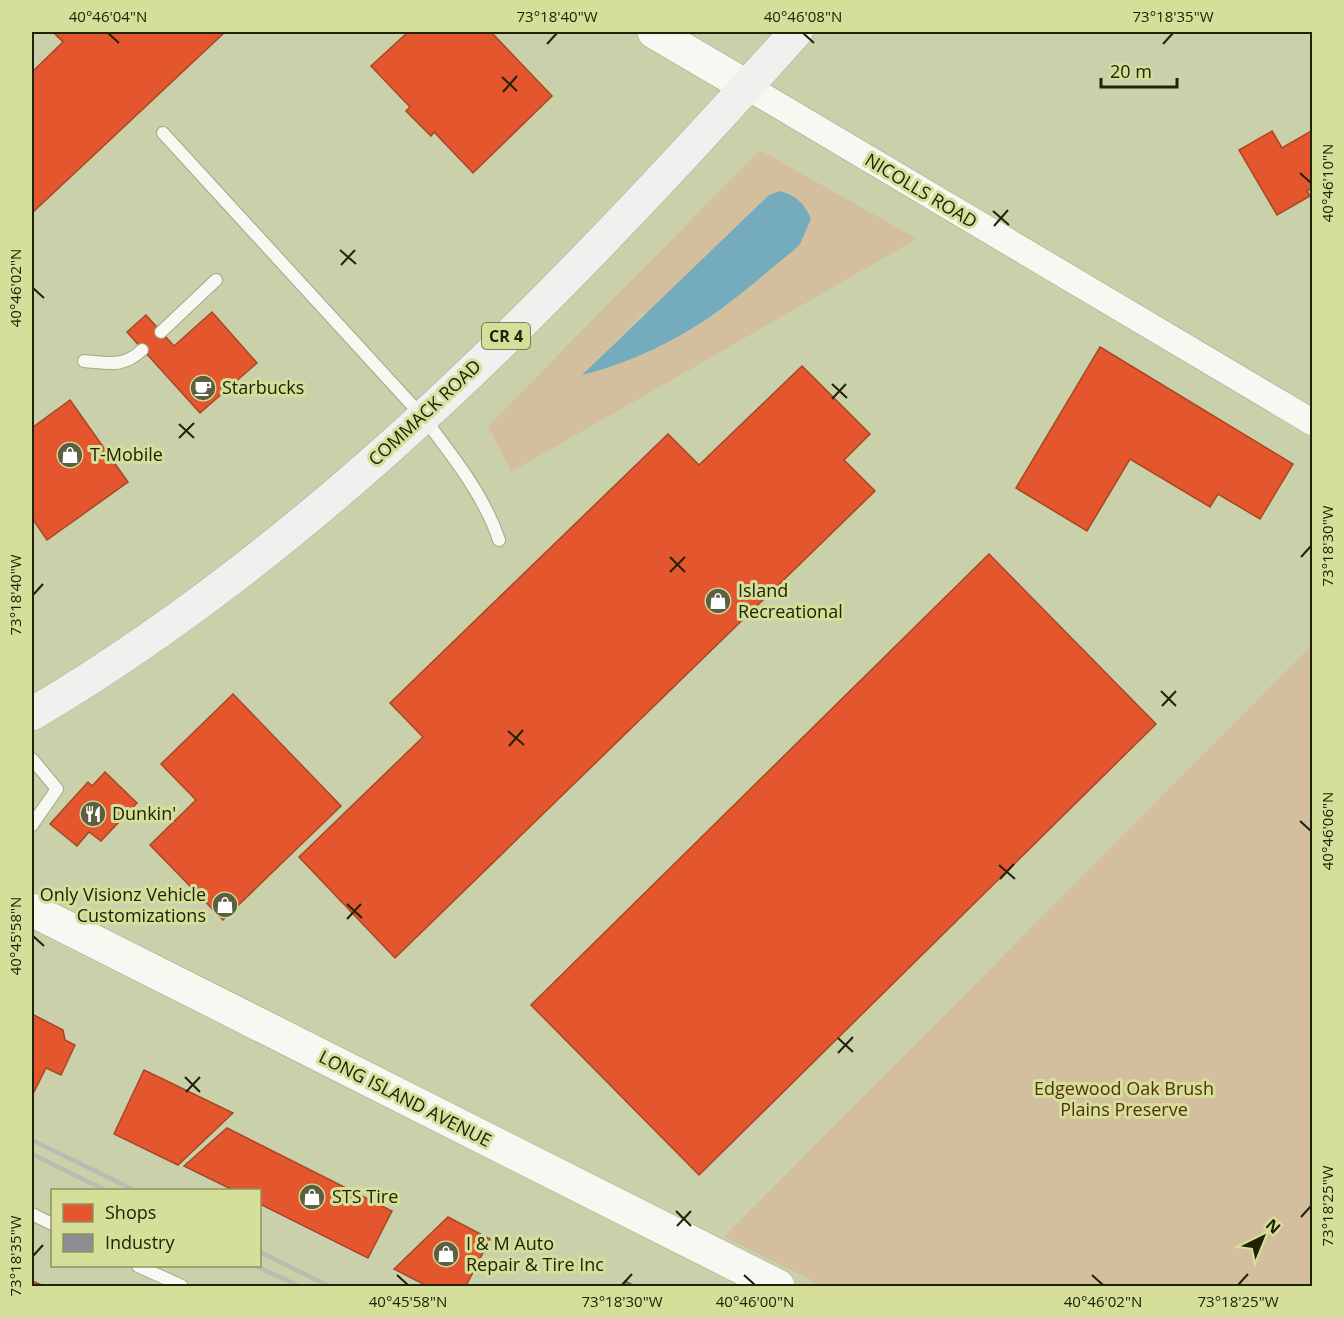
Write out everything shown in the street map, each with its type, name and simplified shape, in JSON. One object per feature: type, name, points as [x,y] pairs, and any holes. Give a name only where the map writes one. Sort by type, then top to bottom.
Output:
[{"type":"main road","name":"COMMACK ROAD","points":[[32,714],[84,683],[210,596],[351,481],[423,417],[535,308],[796,32]]},
{"type":"street","name":"NICOLLS ROAD","points":[[654,32],[1312,422]]},
{"type":"street","name":"LONG ISLAND AVENUE","points":[[32,910],[778,1287]]},
{"type":"lane","points":[[163,133],[423,417],[447,448],[491,516],[499,540]]},
{"type":"lane","points":[[161,332],[216,280]]},
{"type":"lane","points":[[84,361],[117,363],[131,360],[142,350]]},
{"type":"lane","points":[[32,759],[57,789],[32,825]]},
{"type":"lane","points":[[32,1214],[51,1224]]},
{"type":"lane","points":[[140,1267],[182,1287]]},
{"type":"green space","points":[[760,150],[917,239],[511,472],[488,426]],"holes":[[[792,252],[701,324],[623,363],[583,375],[642,314]]]},
{"type":"green space","name":"Edgewood Oak Brush Plains Preserve","points":[[1312,645],[1312,1286],[815,1286],[809,1279],[724,1237]]},
{"type":"water","points":[[779,191],[799,201],[811,219],[800,244],[792,252],[700,324],[622,363],[582,375],[768,196]]},
{"type":"building: Shops","points":[[53,32],[225,32],[32,213],[32,72],[63,42]]},
{"type":"building: Shops","points":[[408,32],[491,32],[552,96],[473,173],[434,132],[431,136],[406,111],[410,107],[371,66]]},
{"type":"building: Shops","points":[[1272,131],[1282,148],[1311,131],[1312,134],[1312,188],[1307,191],[1310,196],[1277,215],[1239,150]]},
{"type":"building: Shops","name":"Starbucks","points":[[212,312],[257,363],[200,413],[127,332],[146,315],[174,346]]},
{"type":"building: Shops","points":[[1100,347],[1293,464],[1260,519],[1218,494],[1210,507],[1130,459],[1087,531],[1016,488]]},
{"type":"building: Shops","points":[[802,366],[870,434],[844,460],[875,491],[395,958],[299,857],[423,737],[390,703],[668,434],[699,465]]},
{"type":"building: Shops","name":"T-Mobile","points":[[70,400],[128,482],[47,540],[32,518],[32,428]]},
{"type":"building: Shops","points":[[989,554],[1156,724],[699,1175],[531,1005]]},
{"type":"building: Shops","points":[[233,694],[341,806],[223,920],[150,845],[196,800],[161,764]]},
{"type":"building: Shops","name":"Dunkin'","points":[[105,772],[137,803],[101,841],[89,832],[77,846],[50,824],[88,782],[92,786]]},
{"type":"building: Shops","points":[[32,1014],[63,1030],[65,1040],[75,1045],[61,1075],[46,1068],[33,1094]]},
{"type":"building: Shops","points":[[144,1070],[233,1113],[178,1165],[114,1134]]},
{"type":"building: Shops","name":"STS Tire","points":[[227,1128],[392,1211],[368,1258],[261,1204],[261,1189],[231,1189],[184,1166]]},
{"type":"building: Shops","name":"I & M Auto Repair & Tire Inc","points":[[448,1217],[490,1239],[466,1286],[427,1286],[394,1269]]},
{"type":"building: Shops","points":[[32,1281],[44,1286],[32,1286]]},
{"type":"building: Industry","points":[[625,1281],[635,1286],[622,1286]]},
{"type":"railway","points":[[32,1140],[132,1189]]},
{"type":"railway","points":[[32,1154],[103,1189]]},
{"type":"railway","points":[[261,1252],[329,1286]]},
{"type":"railway","points":[[258,1267],[299,1286]]},
{"type":"place","name":"Starbucks","points":[[203,388]]},
{"type":"place","name":"T-Mobile","points":[[70,455]]},
{"type":"place","name":"Island Recreational","points":[[718,601]]},
{"type":"place","name":"Dunkin'","points":[[93,814]]},
{"type":"place","name":"Only Visionz Vehicle Customizations","points":[[225,905]]},
{"type":"place","name":"STS Tire","points":[[312,1197]]},
{"type":"place","name":"I & M Auto Repair & Tire Inc","points":[[446,1254]]}]
